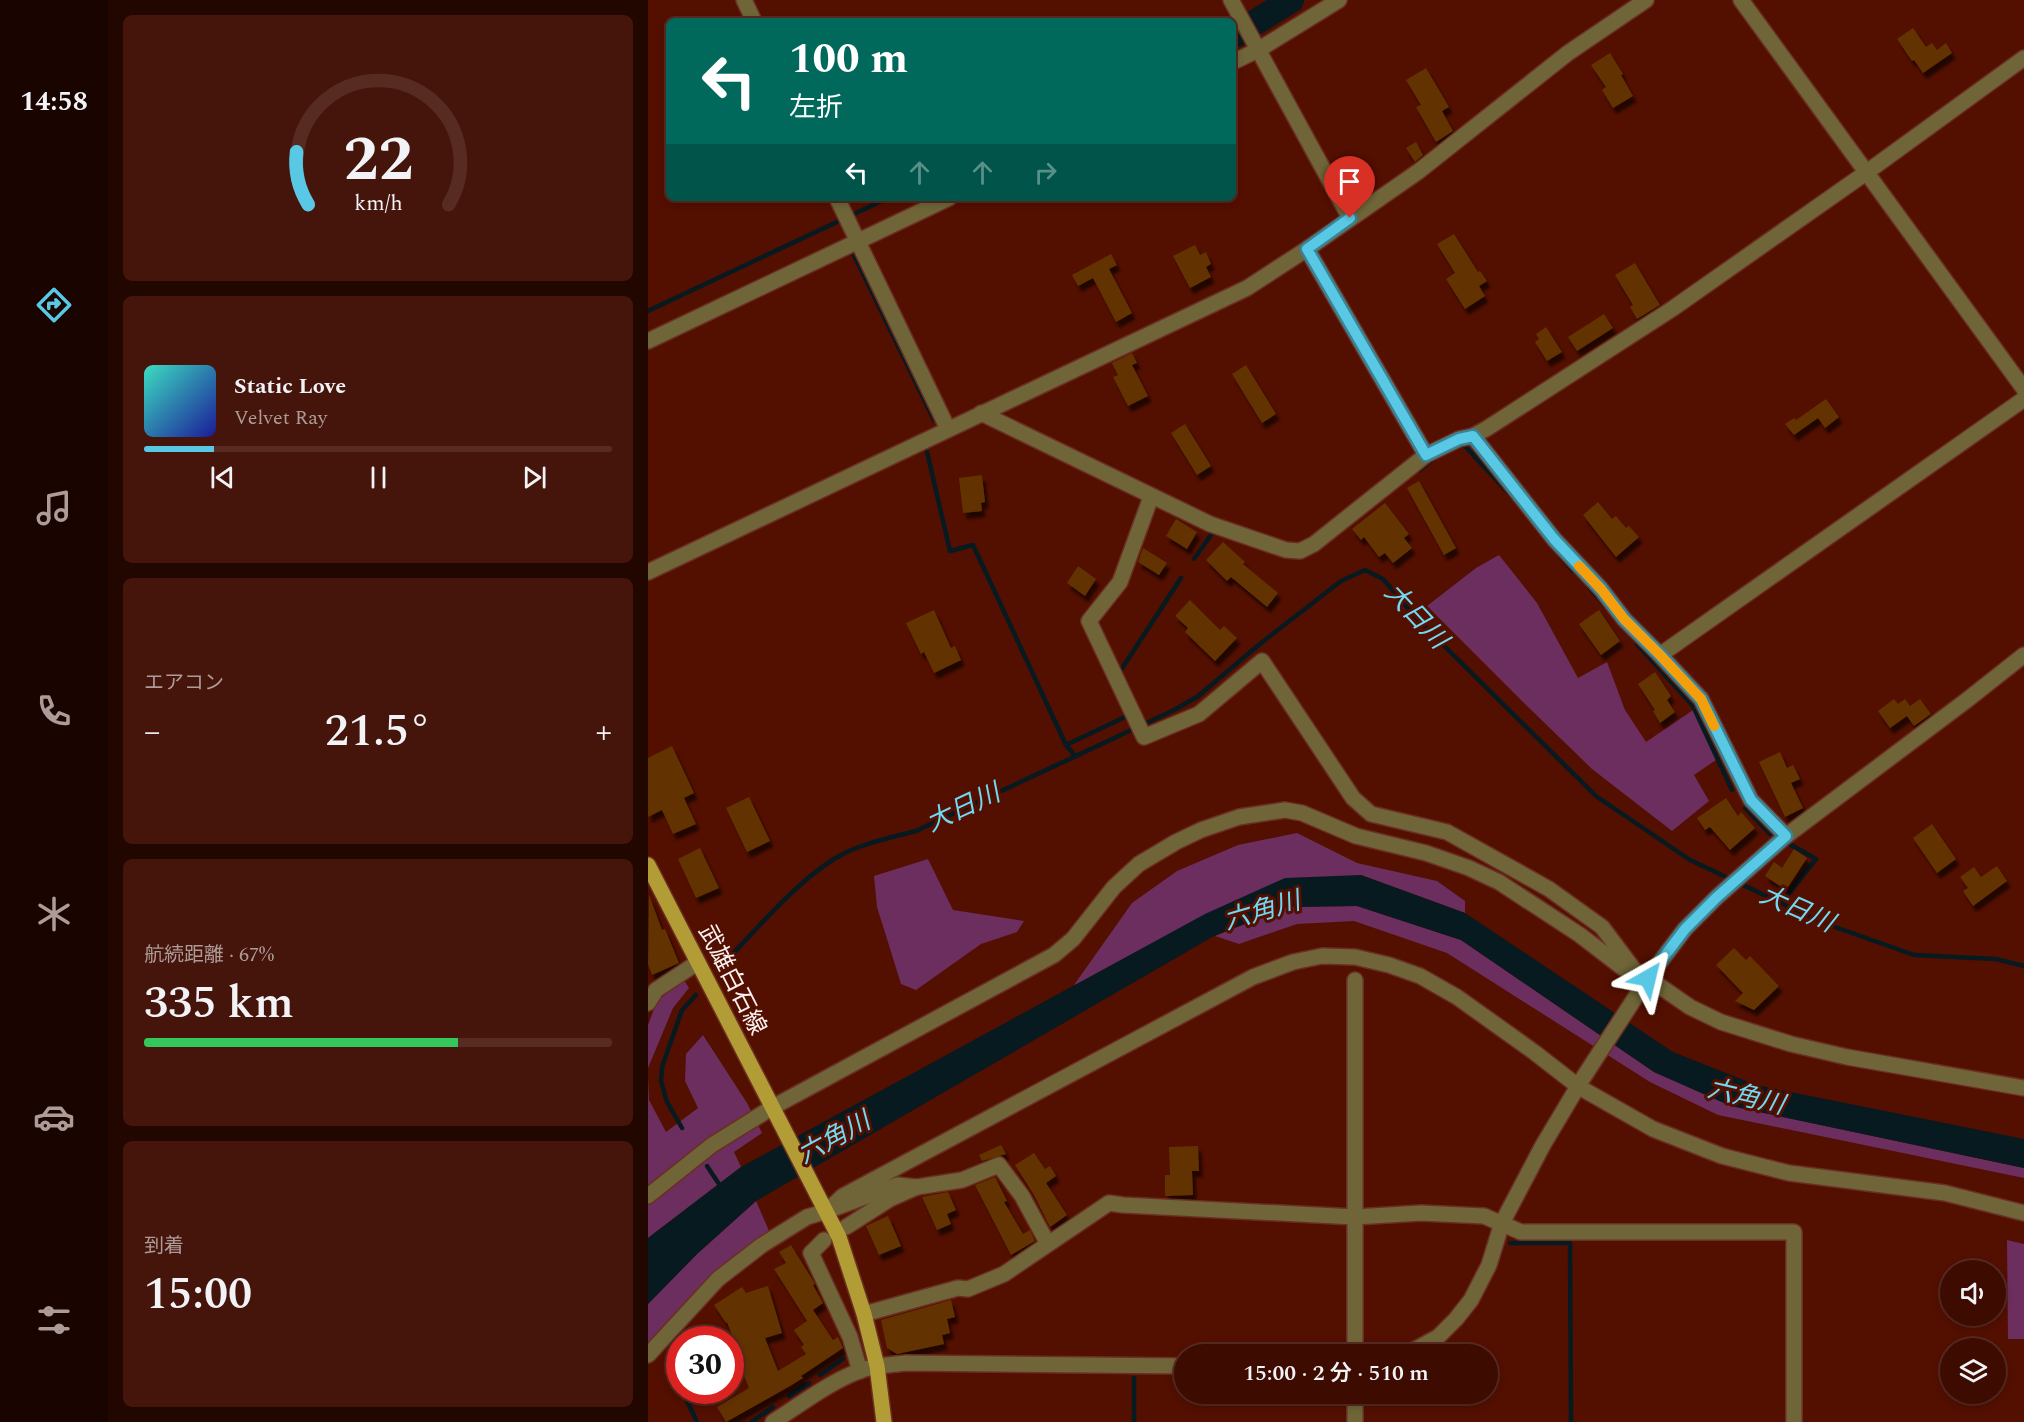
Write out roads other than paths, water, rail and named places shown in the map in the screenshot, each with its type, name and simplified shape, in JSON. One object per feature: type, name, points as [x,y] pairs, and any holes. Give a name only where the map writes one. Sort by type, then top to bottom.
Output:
[{"type":"main road","name":"武雄白石線","points":[[648,865],[824,1205]]},
{"type":"main road","points":[[824,1205],[839,1237],[864,1314],[877,1366],[884,1422]]},
{"type":"street","points":[[744,0],[753,18]]},
{"type":"street","points":[[1231,0],[1350,218]]},
{"type":"street","points":[[1236,60],[1255,44],[1339,0]]},
{"type":"street","points":[[648,572],[1247,288],[1419,171],[1568,53],[1646,0]]},
{"type":"street","points":[[1741,0],[2024,389]]},
{"type":"street","points":[[981,413],[1210,524],[1286,550],[1300,551],[1314,544],[1426,455],[1459,439],[1473,436],[1672,309],[2024,58]]},
{"type":"street","points":[[648,340],[854,233],[941,201]]},
{"type":"street","points":[[840,204],[948,429]]},
{"type":"street","points":[[1307,249],[1426,455]]},
{"type":"street","points":[[1660,655],[2024,399]]},
{"type":"street","points":[[1473,436],[1554,539],[1601,589],[1624,619],[1701,699],[1751,800],[1786,836]]},
{"type":"street","points":[[1151,496],[1120,582],[1089,621],[1144,737],[1199,714],[1262,661],[1353,798],[1371,814],[1447,832],[1549,889],[1602,927],[1643,979]]},
{"type":"street","points":[[1425,1344],[1438,1337],[1466,1306],[1489,1265],[1502,1223],[1543,1145],[1643,979],[1685,929],[1728,886],[1786,836],[2024,656]]},
{"type":"street","points":[[648,1196],[712,1145],[1054,955],[1073,939],[1114,887],[1139,864],[1176,842],[1211,827],[1259,813],[1285,810],[1302,813],[1356,836],[1426,853],[1469,868],[1498,882],[1542,909],[1623,968],[1690,1007],[1721,1022],[1847,1057],[2024,1088]]},
{"type":"street","points":[[648,1355],[718,1279],[762,1245],[824,1205],[1253,978],[1293,962],[1322,956],[1355,957],[1389,965],[1420,976],[1457,997],[1534,1052],[1653,1130],[1722,1156],[1789,1173],[1945,1193],[2024,1213]]},
{"type":"street","points":[[648,1003],[656,990],[697,963]]},
{"type":"street","points":[[1355,980],[1355,1344]]},
{"type":"street","points":[[824,1205],[897,1185],[917,1187],[962,1180],[999,1165],[1022,1196],[1048,1244]]},
{"type":"street","points":[[846,1227],[890,1199],[917,1187]]},
{"type":"street","points":[[864,1314],[958,1288],[968,1290],[1004,1275],[1109,1203],[1355,1216],[1421,1213],[1484,1216],[1521,1232],[1794,1232],[1794,1422]]},
{"type":"street","points":[[824,1240],[811,1253],[850,1337],[861,1371]]},
{"type":"street","points":[[773,1422],[821,1391],[861,1371],[877,1366],[906,1363],[1174,1366]]},
{"type":"street","points":[[1355,1404],[1355,1422]]},
{"type":"water","name":"六角川","points":[[1361,875],[1465,913],[1673,1052],[1756,1085],[2024,1139],[2024,1168],[1731,1106],[1654,1072],[1461,940],[1357,906],[1287,907],[1214,936],[756,1201],[697,1254],[648,1304],[648,1238],[741,1167],[1205,914],[1285,878]]},
{"type":"waterway","points":[[1237,34],[1291,0]]},
{"type":"waterway","points":[[648,311],[882,201]]},
{"type":"waterway","points":[[854,255],[934,420]]},
{"type":"waterway","points":[[1460,444],[1462,443],[1512,497]]},
{"type":"waterway","points":[[927,452],[950,551],[973,545],[1066,745],[1075,756]]},
{"type":"waterway","points":[[1420,470],[1434,458]]},
{"type":"waterway","points":[[1194,559],[1213,532],[1216,533]]},
{"type":"waterway","points":[[1559,555],[1573,571]]},
{"type":"waterway","name":"大日川","points":[[724,963],[790,894],[834,859],[863,845],[916,831],[1174,710],[1197,697],[1261,643],[1341,581],[1365,570],[1383,579],[1420,622],[1596,796],[1690,860],[1821,922],[1914,955],[1996,959],[2024,966]]},
{"type":"waterway","points":[[1120,675],[1119,673],[1181,578]]},
{"type":"waterway","points":[[1589,587],[1605,606]]},
{"type":"waterway","points":[[1637,644],[1693,706],[1732,790]]},
{"type":"waterway","points":[[1066,745],[1125,717]]},
{"type":"waterway","points":[[1745,808],[1770,834]]},
{"type":"waterway","points":[[1781,903],[1816,859],[1791,845]]},
{"type":"waterway","name":"大日川","points":[[682,1128],[667,1102],[661,1081],[662,1067],[682,1010],[696,995]]},
{"type":"waterway","name":"大日川","points":[[707,1166],[721,1187]]},
{"type":"waterway","points":[[1510,1243],[1570,1243],[1571,1422]]},
{"type":"waterway","points":[[820,1375],[843,1359]]},
{"type":"waterway","points":[[1134,1378],[1134,1422]]},
{"type":"waterway","points":[[789,1396],[809,1383]]},
{"type":"waterway","points":[[689,1404],[697,1422]]},
{"type":"waterway","points":[[751,1422],[773,1407]]}]
